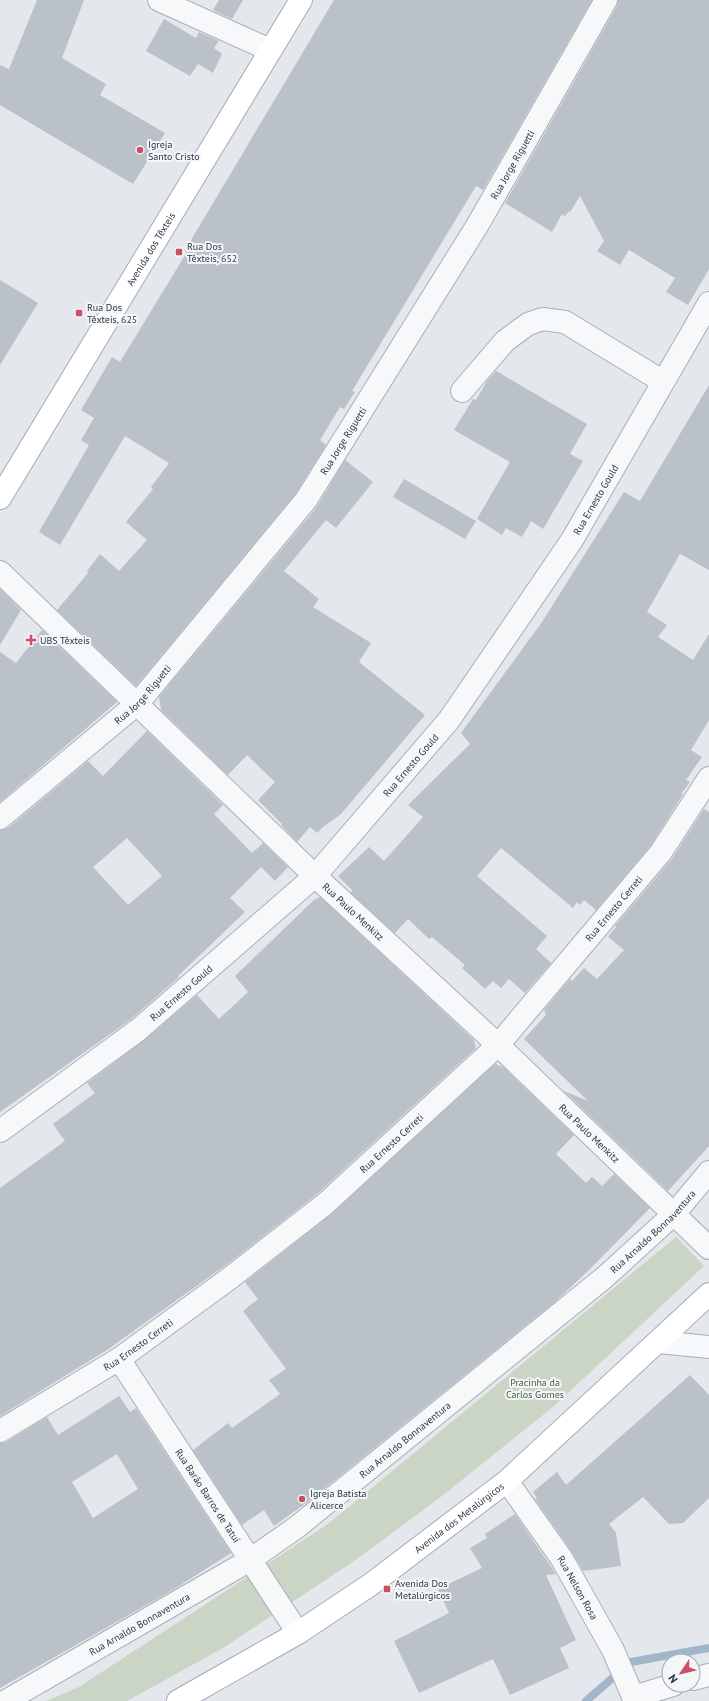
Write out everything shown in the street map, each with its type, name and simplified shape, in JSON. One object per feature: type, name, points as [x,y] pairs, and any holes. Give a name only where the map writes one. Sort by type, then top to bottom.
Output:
[{"type":"main road","name":"Avenida dos Têxteis","points":[[2,489],[300,0]]},
{"type":"main road","name":"Avenida dos Metalúrgicos","points":[[178,1701],[298,1633],[370,1584],[507,1481],[709,1294]]},
{"type":"street","points":[[159,0],[270,50]]},
{"type":"street","name":"Rua Jorge Riguetti","points":[[0,818],[138,703],[306,500],[477,226],[606,0]]},
{"type":"street","name":"Rua Ernesto Gould","points":[[0,1131],[138,1030],[315,876],[449,720],[572,540],[662,381],[709,303]]},
{"type":"street","points":[[462,391],[505,341],[528,324],[543,319],[565,322],[662,381]]},
{"type":"street","name":"Rua Paulo Menkitz","points":[[0,572],[138,703],[315,876],[498,1045],[709,1248]]},
{"type":"street","name":"Rua Ernesto Cerreti","points":[[0,1430],[119,1359],[230,1278],[325,1204],[498,1045],[661,852],[709,778]]},
{"type":"street","name":"Rua Arnaldo Bonnaventura","points":[[6,1701],[250,1560],[297,1527],[605,1277],[674,1214],[709,1172]]},
{"type":"street","points":[[658,1342],[709,1347]]},
{"type":"street","name":"Rua Barão Barros de Tatuí","points":[[119,1359],[298,1633]]},
{"type":"street","name":"Rua Nelson Rosa","points":[[507,1481],[562,1559],[613,1650],[634,1699]]},
{"type":"street","points":[[634,1699],[661,1689]]},
{"type":"green space","name":"Pracinha da Carlos Gomes","points":[[676,1237],[704,1266],[553,1407],[442,1496],[357,1559],[223,1648],[127,1701],[46,1701],[79,1687],[328,1524]]},
{"type":"building","points":[[37,0],[84,0],[62,58],[106,84],[100,95],[165,133],[133,184],[0,105],[0,65],[9,69]]},
{"type":"building","points":[[219,0],[243,0],[232,19],[213,10]]},
{"type":"building","points":[[334,0],[592,0],[483,190],[476,186],[352,391],[355,392],[344,409],[340,407],[320,440],[326,445],[296,493],[136,686],[57,610],[88,573],[87,571],[100,554],[119,571],[147,540],[126,522],[153,489],[151,487],[169,463],[125,436],[60,545],[39,532],[89,445],[81,440],[94,418],[81,410],[112,357],[120,362],[187,252],[185,251],[194,235]]},
{"type":"building","points":[[618,0],[709,0],[709,269],[688,305],[666,292],[675,278],[629,250],[620,265],[597,251],[604,241],[580,196],[570,212],[569,211],[565,216],[562,214],[552,232],[505,203],[617,6]]},
{"type":"building","points":[[164,19],[196,38],[199,32],[219,41],[214,48],[222,54],[213,73],[198,64],[190,76],[146,51]]},
{"type":"building","points":[[0,280],[38,303],[0,365]]},
{"type":"building","points":[[496,371],[587,424],[570,454],[583,461],[543,529],[531,521],[522,537],[506,528],[502,535],[477,519],[510,462],[454,430],[473,399],[476,400],[487,381]]},
{"type":"building","points":[[709,385],[709,570],[680,554],[647,612],[667,625],[658,637],[693,660],[709,634],[709,720],[691,750],[702,757],[686,780],[690,782],[651,845],[596,910],[584,900],[580,905],[577,902],[573,908],[501,848],[477,876],[547,936],[536,949],[551,963],[525,993],[509,979],[501,988],[493,981],[485,989],[462,968],[465,965],[432,937],[429,939],[408,919],[395,933],[350,892],[353,891],[338,876],[369,847],[384,861],[423,817],[408,805],[470,744],[461,733],[542,622],[624,492],[640,501]]},
{"type":"building","points":[[345,460],[373,482],[336,528],[326,520],[284,571],[319,599],[313,607],[371,643],[359,662],[425,715],[341,814],[317,833],[310,827],[297,842],[281,825],[282,824],[258,800],[275,782],[247,755],[228,775],[161,710],[159,697],[316,508]]},
{"type":"building","points":[[404,479],[476,521],[465,539],[393,497]]},
{"type":"building","points":[[0,589],[21,610],[0,645]]},
{"type":"building","name":"UBS Têxteis","points":[[42,630],[117,702],[0,802],[0,652],[16,663]]},
{"type":"building","points":[[147,731],[223,805],[214,814],[252,853],[263,843],[288,867],[275,881],[261,867],[230,898],[245,912],[178,976],[179,977],[130,1020],[0,1112],[0,830],[8,828],[88,761],[103,776]],"holes":[[[127,838],[162,876],[128,905],[93,867]]]},
{"type":"building","points":[[704,809],[709,812],[709,1146],[668,1191],[564,1091],[588,1101],[524,1039],[546,1015],[544,1010],[570,979],[572,981],[584,968],[597,979],[624,950],[608,937],[616,927],[615,926],[671,860]]},
{"type":"building","points":[[320,897],[474,1040],[476,1048],[317,1194],[230,1262],[107,1350],[0,1416],[0,1188],[65,1141],[53,1124],[95,1093],[87,1083],[146,1039],[197,995],[219,1019],[248,992],[235,976],[314,900]]},
{"type":"building","points":[[495,1064],[503,1067],[574,1135],[556,1154],[586,1183],[592,1177],[602,1186],[614,1174],[650,1208],[556,1301],[309,1501],[274,1526],[264,1510],[242,1525],[193,1450],[228,1423],[232,1428],[280,1394],[269,1380],[286,1369],[243,1311],[258,1299],[245,1282],[333,1213]]},
{"type":"building","points":[[690,1375],[709,1395],[709,1498],[683,1523],[669,1524],[643,1497],[609,1524],[616,1533],[621,1566],[583,1571],[572,1552],[535,1499],[537,1498],[533,1492],[557,1472],[566,1485]]},
{"type":"building","points":[[119,1396],[130,1412],[136,1408],[231,1553],[171,1591],[0,1688],[0,1443],[6,1442],[47,1417],[58,1435]],"holes":[[[117,1454],[138,1489],[93,1518],[72,1482]]]},
{"type":"building","points":[[515,1514],[556,1574],[546,1575],[576,1640],[560,1648],[569,1668],[510,1695],[493,1659],[419,1693],[394,1641],[449,1613],[438,1589],[482,1568],[470,1548],[487,1538],[485,1534]]},
{"type":"waterway","points":[[586,1701],[631,1662],[709,1648]]},
{"type":"place","name":"Igreja Santo Cristo","points":[[140,150]]},
{"type":"place","name":"Rua Dos Têxteis, 652","points":[[179,252]]},
{"type":"place","name":"Rua Dos Têxteis, 625","points":[[79,313]]},
{"type":"place","name":"UBS Têxteis","points":[[31,640]]},
{"type":"place","name":"Igreja Batista Alicerce","points":[[302,1499]]},
{"type":"place","name":"Avenida Dos Metalúrgicos","points":[[387,1589]]}]
